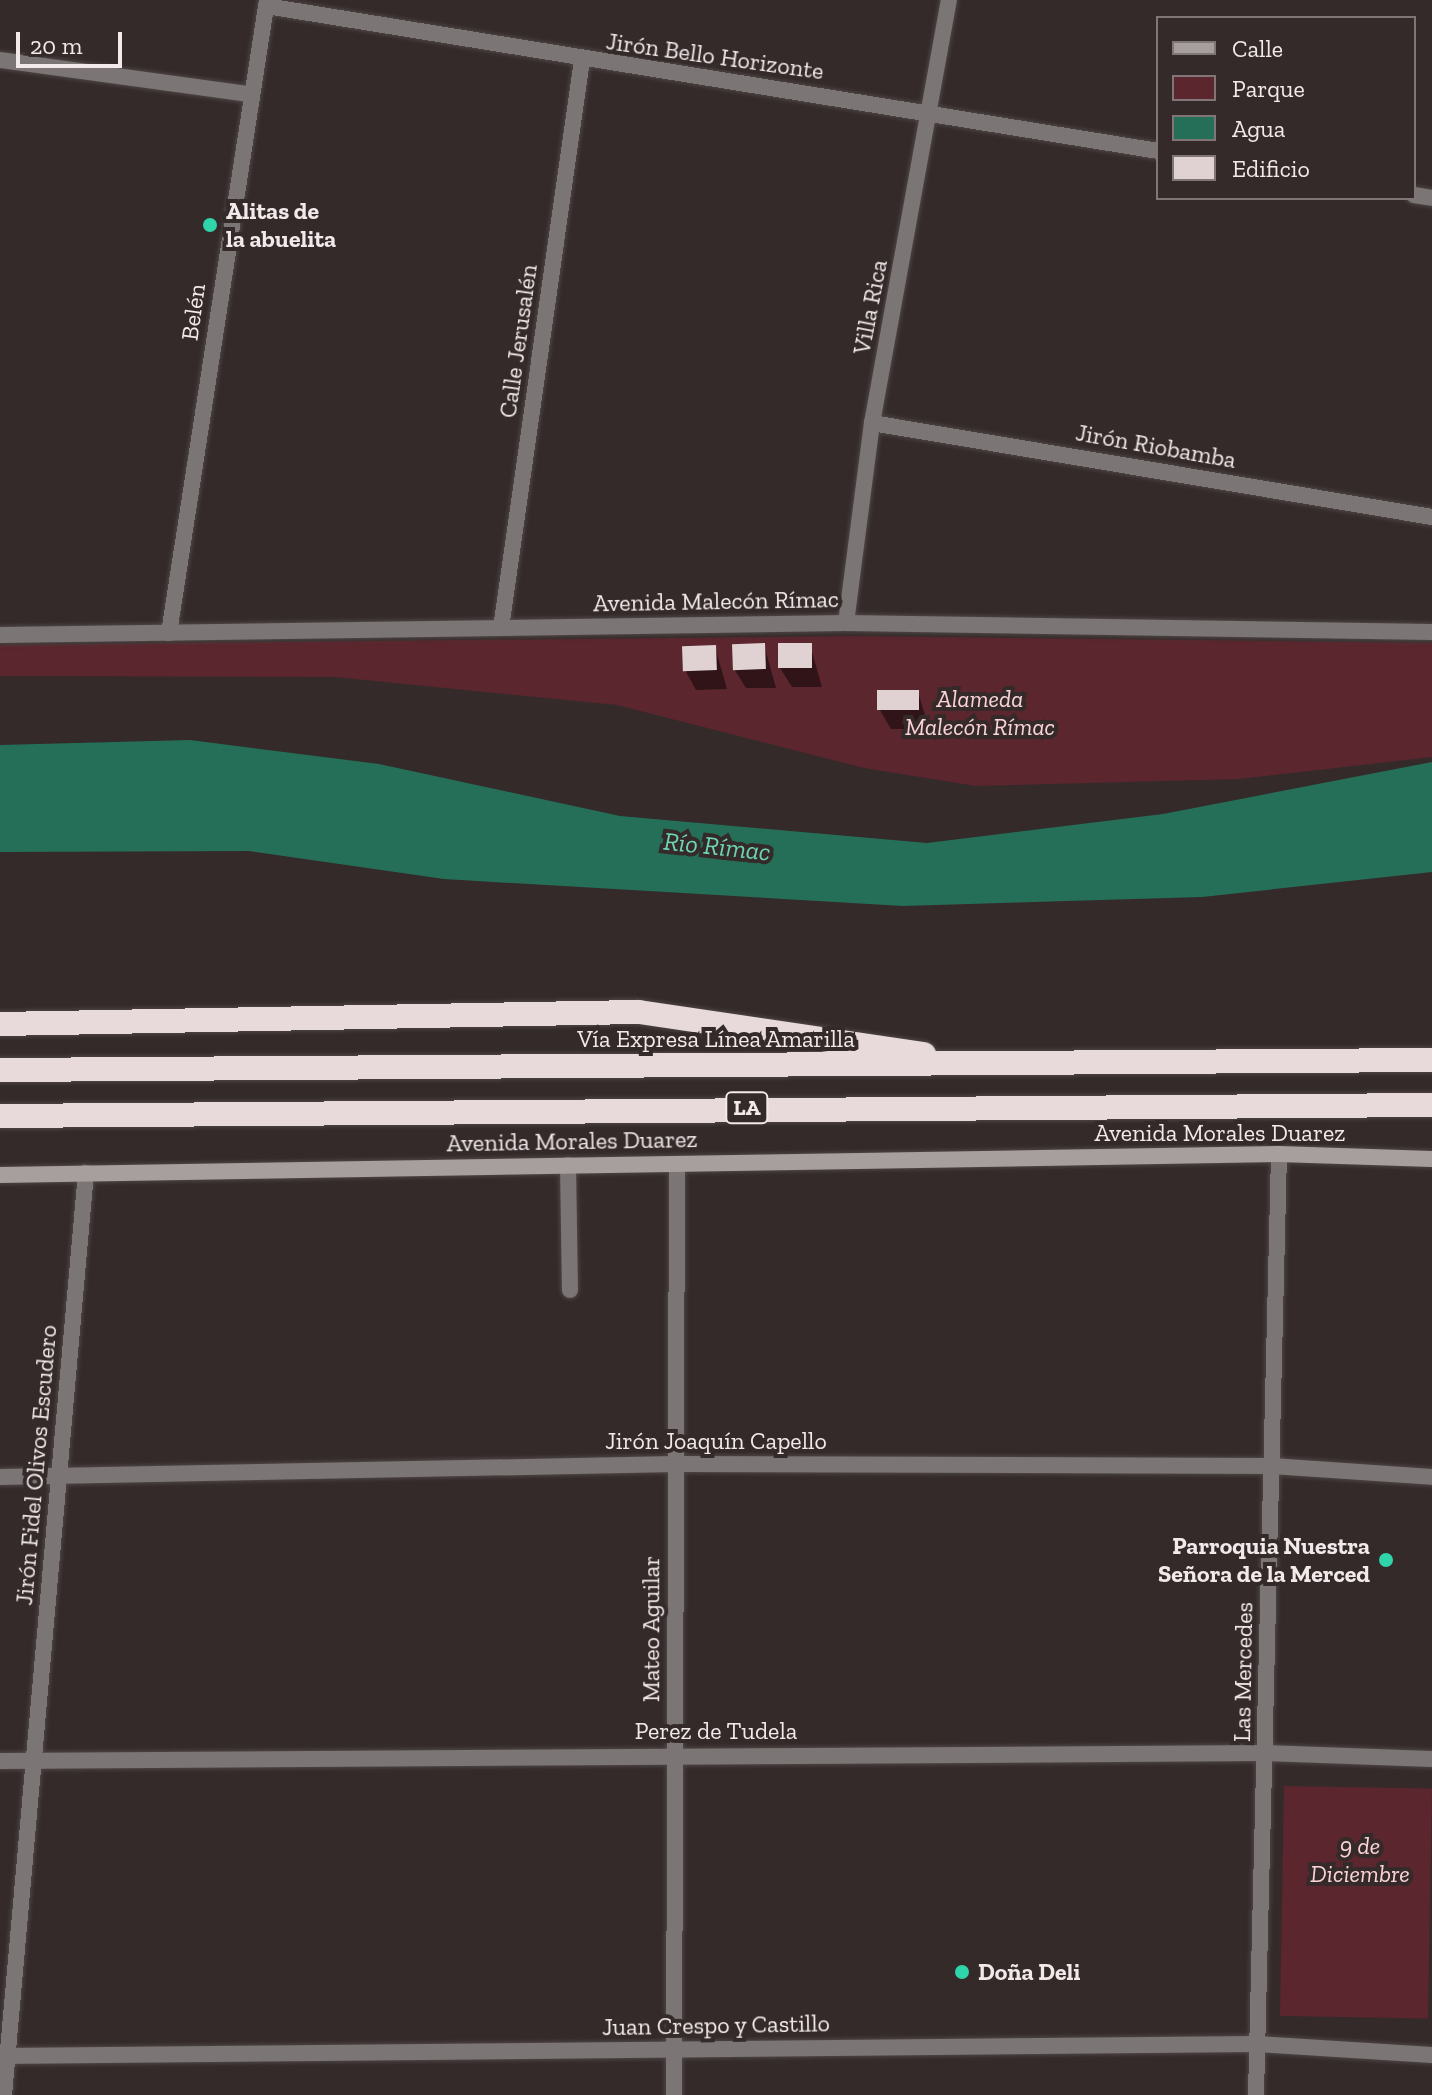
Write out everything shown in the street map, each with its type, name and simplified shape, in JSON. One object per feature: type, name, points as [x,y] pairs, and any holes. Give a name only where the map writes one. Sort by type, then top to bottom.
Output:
[{"type":"highway","points":[[0,1024],[639,1012],[1002,1065]]},
{"type":"highway","name":"Vía Expresa Línea Amarilla","points":[[0,1070],[1432,1060]]},
{"type":"highway","name":"LA","points":[[0,1116],[1432,1105]]},
{"type":"main road","name":"Avenida Morales Duarez","points":[[0,1175],[1279,1154],[1432,1159]]},
{"type":"street","name":"Villa Rica","points":[[846,623],[872,423],[932,113],[949,0]]},
{"type":"street","name":"Jirón Bello Horizonte","points":[[267,3],[582,60],[1156,151]]},
{"type":"street","name":"Belén","points":[[169,633],[249,94],[267,3]]},
{"type":"street","points":[[0,60],[249,94]]},
{"type":"street","name":"Calle Jerusalén","points":[[501,628],[582,60]]},
{"type":"street","name":"Jirón Riobamba","points":[[872,423],[1432,517]]},
{"type":"street","name":"Avenida Malecón Rímac","points":[[0,635],[846,623],[1432,632]]},
{"type":"street","name":"Las Mercedes","points":[[1256,2095],[1279,1154]]},
{"type":"street","name":"Mateo Aguilar","points":[[674,2095],[677,1164]]},
{"type":"street","points":[[568,1165],[570,1290]]},
{"type":"street","name":"Jirón Fidel Olivos Escudero","points":[[4,2095],[4,2056],[34,1761],[86,1173]]},
{"type":"street","name":"Jirón Joaquín Capello","points":[[0,1477],[676,1464],[1272,1466],[1432,1477]]},
{"type":"street","name":"Perez de Tudela","points":[[0,1761],[1265,1753],[1432,1759]]},
{"type":"street","name":"Juan Crespo y Castillo","points":[[4,2056],[1257,2044],[1432,2055]]},
{"type":"green space","name":"Alameda Malecón Rímac","points":[[853,636],[1432,643],[1432,757],[1239,779],[976,786],[864,768],[617,705],[335,677],[0,676],[0,645]]},
{"type":"green space","name":"9 de Diciembre","points":[[1284,1786],[1432,1789],[1428,2019],[1280,2016]]},
{"type":"water","name":"Río Rímac","points":[[190,740],[379,764],[620,816],[927,843],[1163,814],[1432,762],[1432,872],[1202,897],[903,906],[444,879],[249,851],[0,852],[0,745]]},
{"type":"building","points":[[765,643],[766,669],[733,670],[732,644]]},
{"type":"building","points":[[778,643],[812,643],[812,668],[778,668]]},
{"type":"building","points":[[716,645],[717,670],[683,671],[682,646]]},
{"type":"building","points":[[877,690],[919,690],[919,710],[877,710]]},
{"type":"place","name":"Alitas de la abuelita","points":[[210,225]]},
{"type":"place","name":"Parroquia Nuestra Señora de la Merced","points":[[1386,1560]]},
{"type":"place","name":"Doña Deli","points":[[962,1972]]}]
